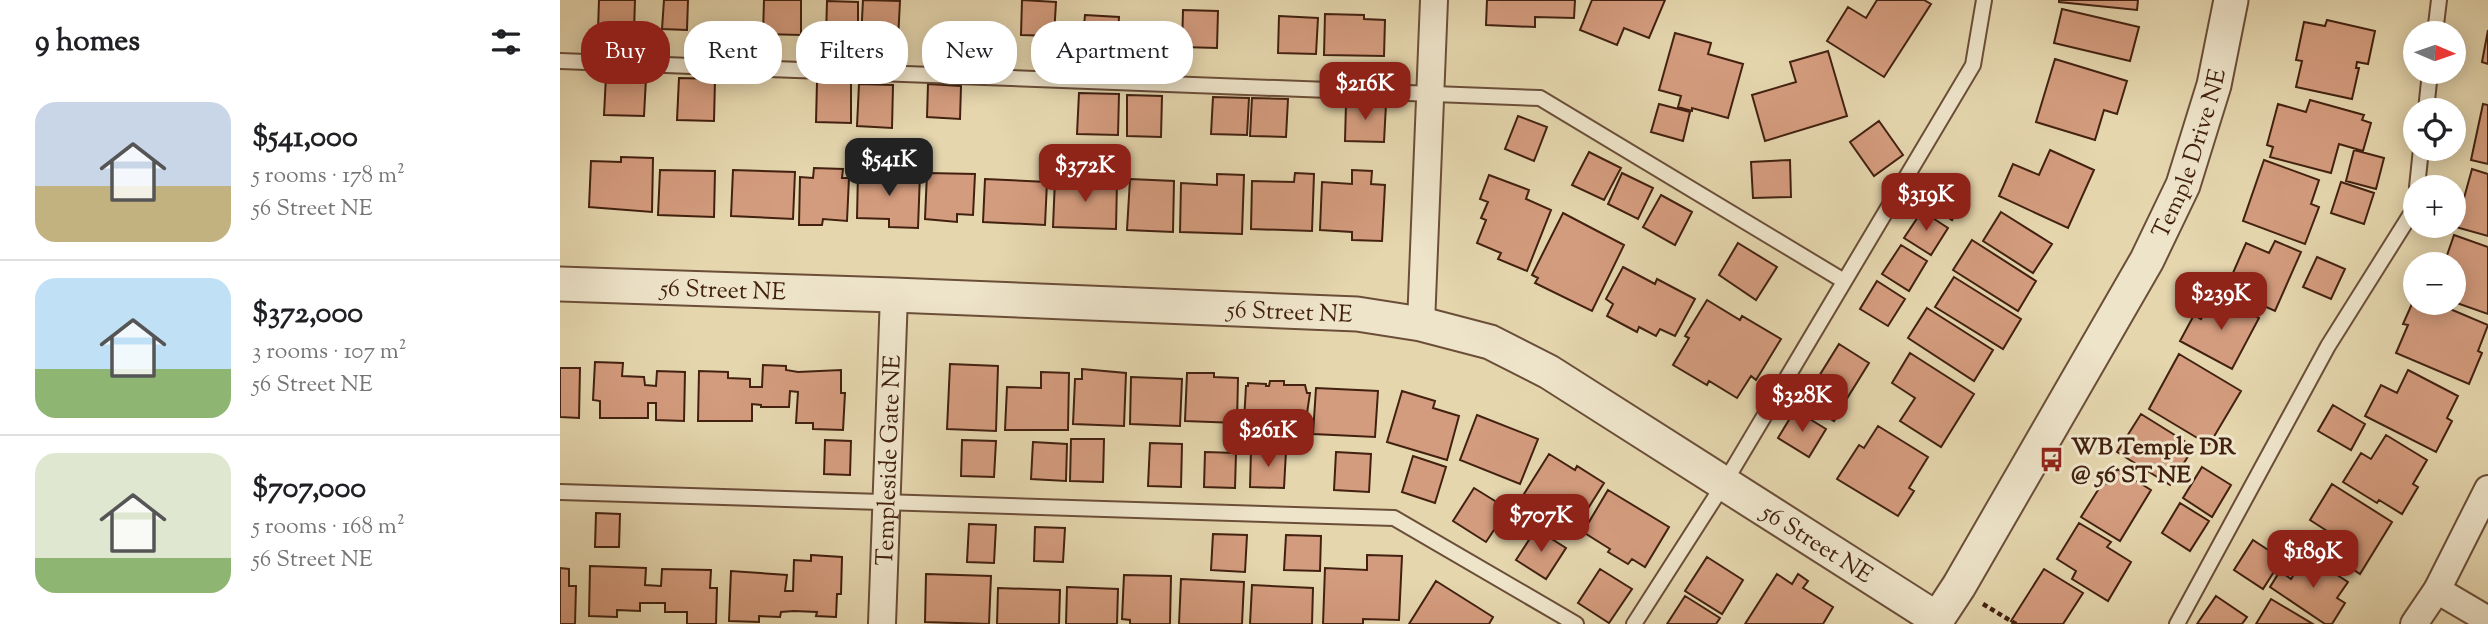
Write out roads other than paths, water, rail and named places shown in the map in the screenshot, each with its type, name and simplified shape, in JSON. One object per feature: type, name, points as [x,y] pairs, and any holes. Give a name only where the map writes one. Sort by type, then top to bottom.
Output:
[{"type":"street","points":[[1421,324],[1434,0]]},
{"type":"street","name":"Temple Drive NE","points":[[1936,621],[1959,586],[2147,260],[2183,185],[2214,85],[2231,0]]},
{"type":"street","name":"56 Street NE","points":[[560,284],[1357,314],[1421,324],[1490,342],[1537,366],[1725,482],[1936,621]]},
{"type":"street","name":"Templeside Gate NE","points":[[882,624],[894,295]]},
{"type":"street","points":[[2414,624],[2437,590],[2488,489]]},
{"type":"street","points":[[2437,590],[2488,621]]},
{"type":"lane","points":[[1634,624],[1725,482],[1973,65],[1984,0]]},
{"type":"lane","points":[[2436,21],[2439,0]]},
{"type":"lane","points":[[560,61],[1540,98],[1844,281]]},
{"type":"lane","points":[[2177,624],[2328,346],[2403,227]]},
{"type":"lane","points":[[560,492],[1394,518],[1576,624]]},
{"type":"place","name":"WB Temple DR @ 56 ST NE","points":[[2051,460]]}]
